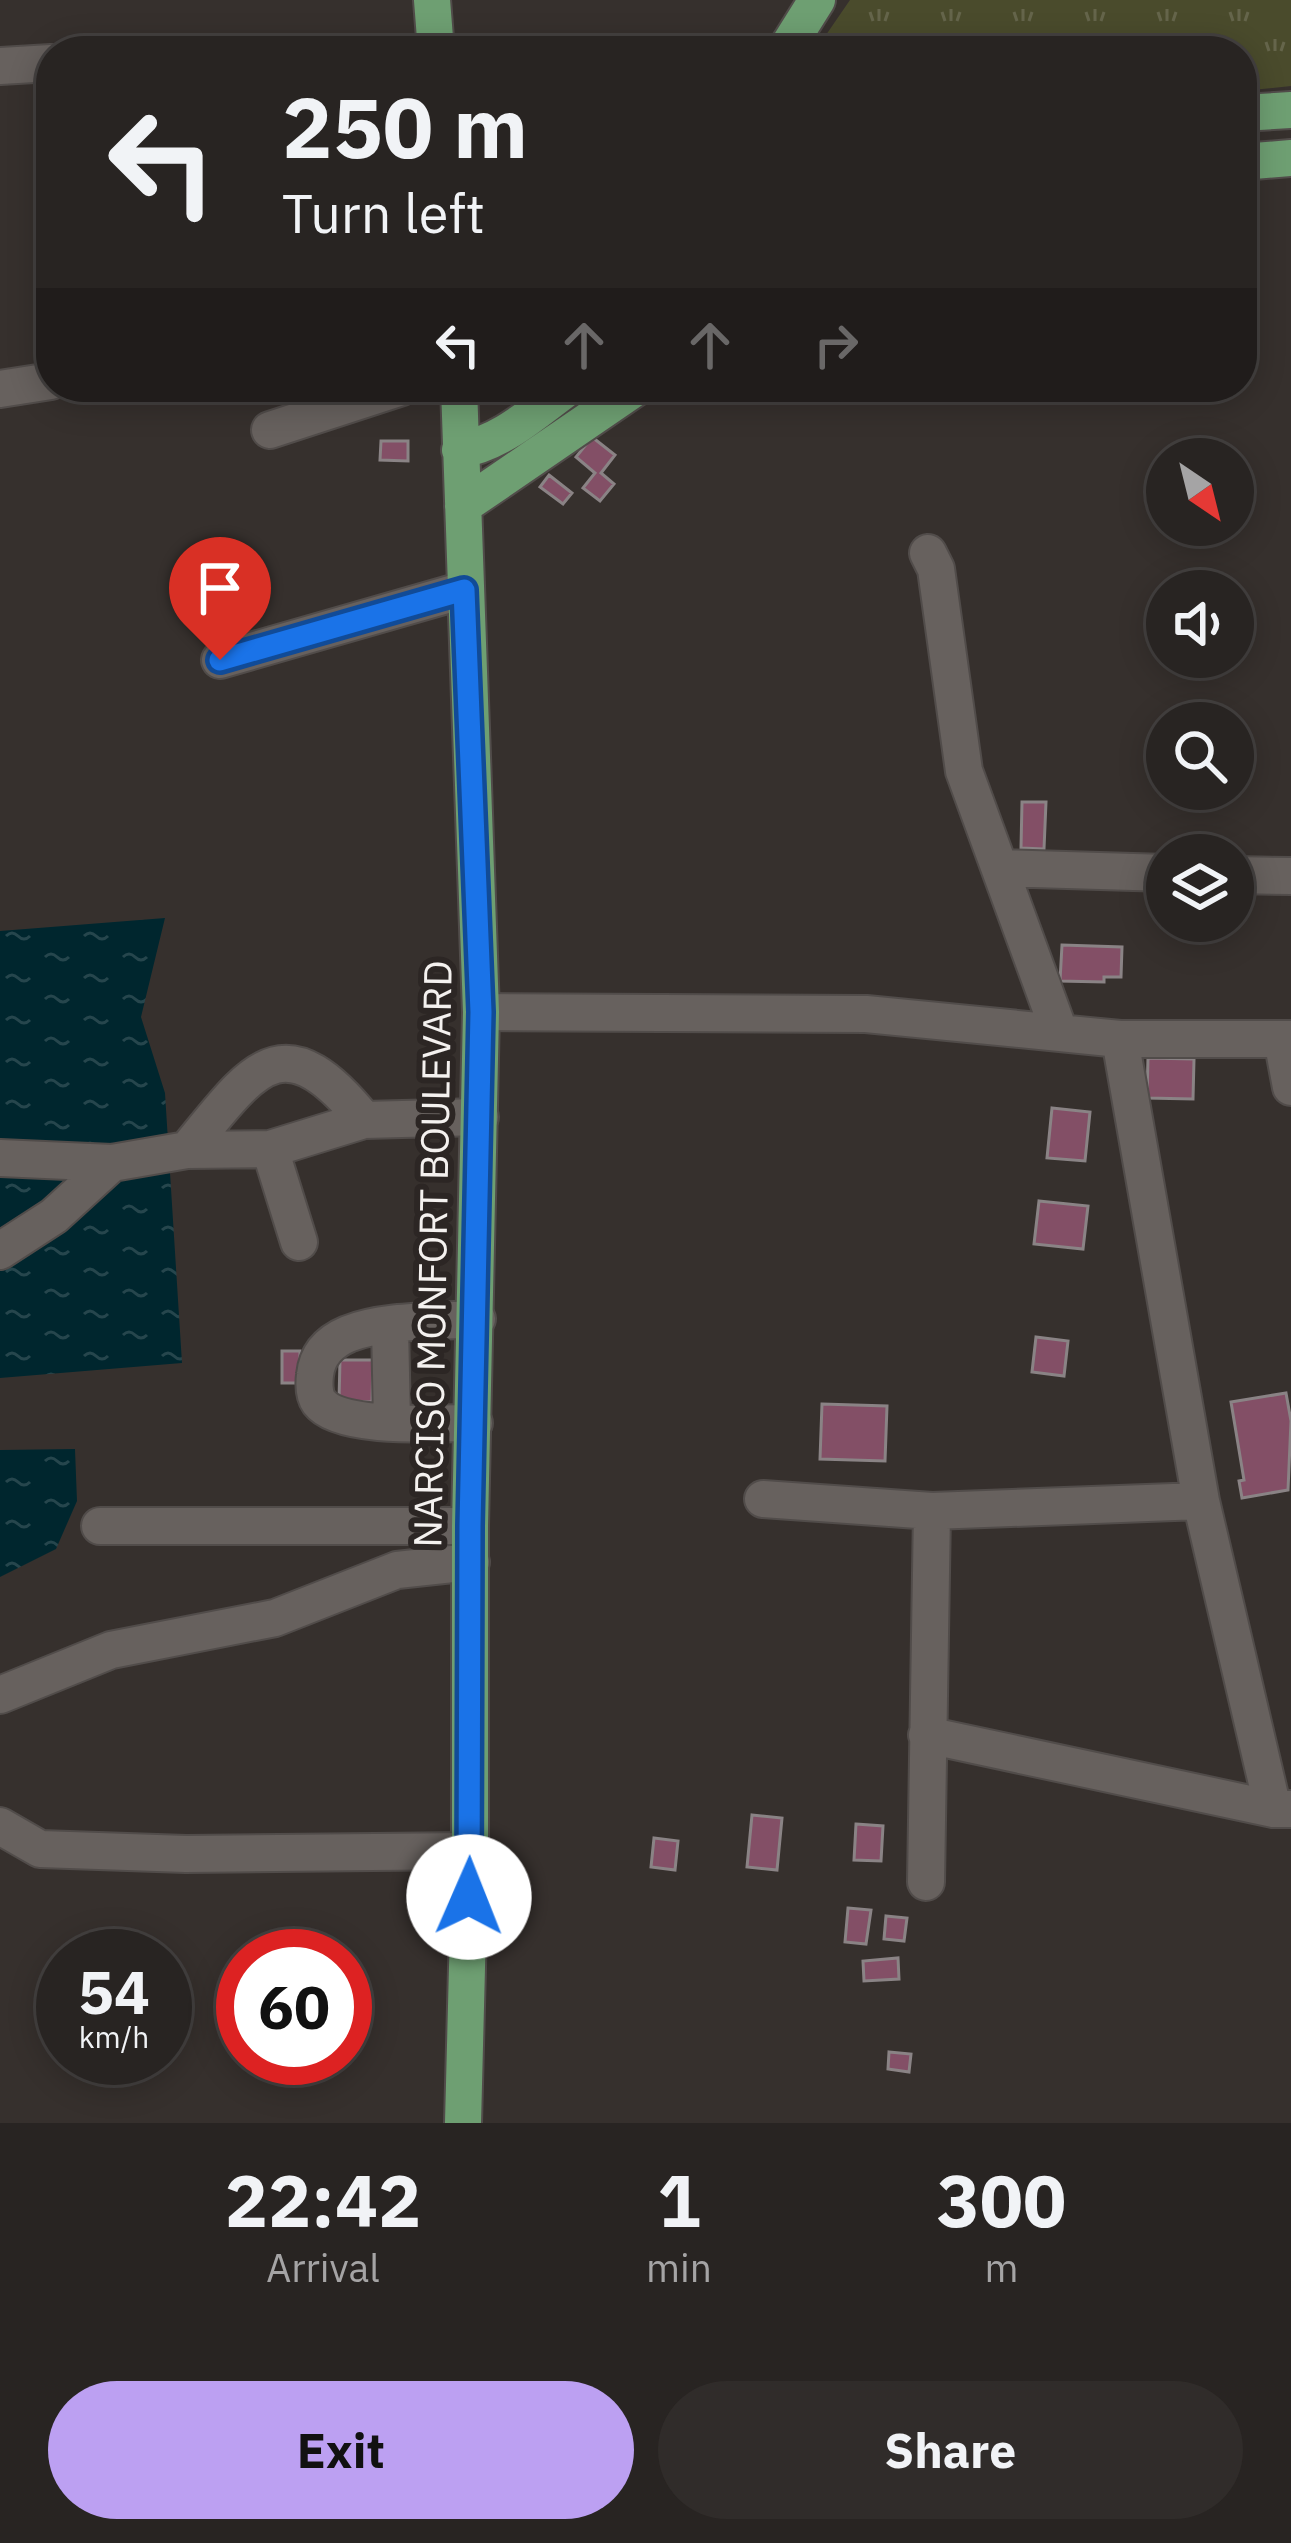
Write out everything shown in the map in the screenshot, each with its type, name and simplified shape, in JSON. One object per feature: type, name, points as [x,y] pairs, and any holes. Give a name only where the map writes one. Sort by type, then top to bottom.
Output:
[{"type":"main road","points":[[432,0],[435,36]]},
{"type":"main road","points":[[794,36],[817,0]]},
{"type":"main road","points":[[1257,112],[1291,110]]},
{"type":"main road","points":[[1257,161],[1291,158]]},
{"type":"main road","name":"NARCISO MONFORT BOULEVARD","points":[[459,402],[481,1012],[463,2123]]},
{"type":"main road","points":[[460,450],[484,446],[548,402]]},
{"type":"main road","points":[[463,506],[615,402]]},
{"type":"street","points":[[0,66],[36,64]]},
{"type":"street","points":[[0,388],[36,384]]},
{"type":"street","points":[[270,430],[356,402]]},
{"type":"street","points":[[928,553],[936,569],[964,771],[1059,1031]]},
{"type":"street","points":[[220,660],[464,590]]},
{"type":"street","points":[[1001,868],[1146,872]]},
{"type":"street","points":[[1254,875],[1291,876]]},
{"type":"street","points":[[481,1012],[866,1014],[1120,1039],[1286,1039],[1291,1087]]},
{"type":"street","points":[[927,1735],[1282,1809],[1201,1501],[1120,1039]]},
{"type":"street","points":[[187,1150],[240,1085],[272,1063],[306,1065],[336,1086],[364,1120]]},
{"type":"street","points":[[0,1158],[112,1163],[187,1150],[269,1149],[364,1120],[480,1117]]},
{"type":"street","points":[[269,1149],[299,1242]]},
{"type":"street","points":[[0,1251],[54,1216],[112,1163]]},
{"type":"street","points":[[474,1424],[363,1420],[319,1402],[314,1385],[316,1361],[328,1345],[349,1334],[477,1318]]},
{"type":"street","points":[[390,1326],[392,1421]]},
{"type":"street","points":[[763,1499],[932,1510],[1201,1501]]},
{"type":"street","points":[[926,1882],[932,1510]]},
{"type":"street","points":[[100,1526],[470,1544]]},
{"type":"street","points":[[0,1695],[111,1650],[275,1618],[470,1544]]},
{"type":"street","points":[[0,1826],[40,1850],[186,1854],[470,1851]]},
{"type":"green space","points":[[850,0],[1291,0],[1291,86],[1257,89],[1257,36],[825,36]]},
{"type":"water","points":[[165,918],[141,1017],[165,1093],[182,1363],[0,1378],[0,931]]},
{"type":"water","points":[[75,1449],[77,1501],[56,1549],[0,1577],[0,1450]]},
{"type":"building","points":[[592,437],[615,455],[601,473],[614,484],[600,501],[583,488],[595,473],[576,457]]},
{"type":"building","points":[[381,441],[408,441],[408,461],[380,460]]},
{"type":"building","points":[[549,475],[572,493],[563,504],[540,487]]},
{"type":"building","points":[[1022,802],[1046,802],[1044,849],[1021,848]]},
{"type":"building","points":[[1062,945],[1122,947],[1121,977],[1104,977],[1104,982],[1060,981]]},
{"type":"building","points":[[1148,1058],[1194,1059],[1193,1099],[1147,1098]]},
{"type":"building","points":[[1052,1108],[1090,1112],[1085,1161],[1047,1158]]},
{"type":"building","points":[[1039,1201],[1088,1206],[1083,1249],[1034,1244]]},
{"type":"building","points":[[1036,1337],[1068,1341],[1064,1376],[1032,1372]]},
{"type":"building","points":[[282,1351],[300,1351],[300,1383],[282,1383]]},
{"type":"building","points":[[340,1360],[373,1360],[372,1402],[339,1401]]},
{"type":"building","points":[[1286,1393],[1291,1421],[1288,1490],[1242,1498],[1239,1481],[1244,1480],[1231,1402]]},
{"type":"building","points":[[822,1404],[887,1406],[885,1461],[820,1459]]},
{"type":"building","points":[[752,1815],[782,1818],[777,1870],[747,1867]]},
{"type":"building","points":[[856,1824],[883,1826],[881,1861],[854,1860]]},
{"type":"building","points":[[654,1838],[678,1841],[675,1870],[651,1867]]},
{"type":"building","points":[[848,1908],[871,1910],[866,1944],[845,1942]]},
{"type":"building","points":[[886,1916],[907,1918],[904,1941],[884,1939]]},
{"type":"building","points":[[898,1958],[899,1979],[864,1981],[863,1961]]},
{"type":"building","points":[[889,2052],[911,2054],[909,2072],[888,2069]]},
{"type":"route","points":[[220,660],[464,590],[481,1012],[470,1526],[469,1897]]}]
